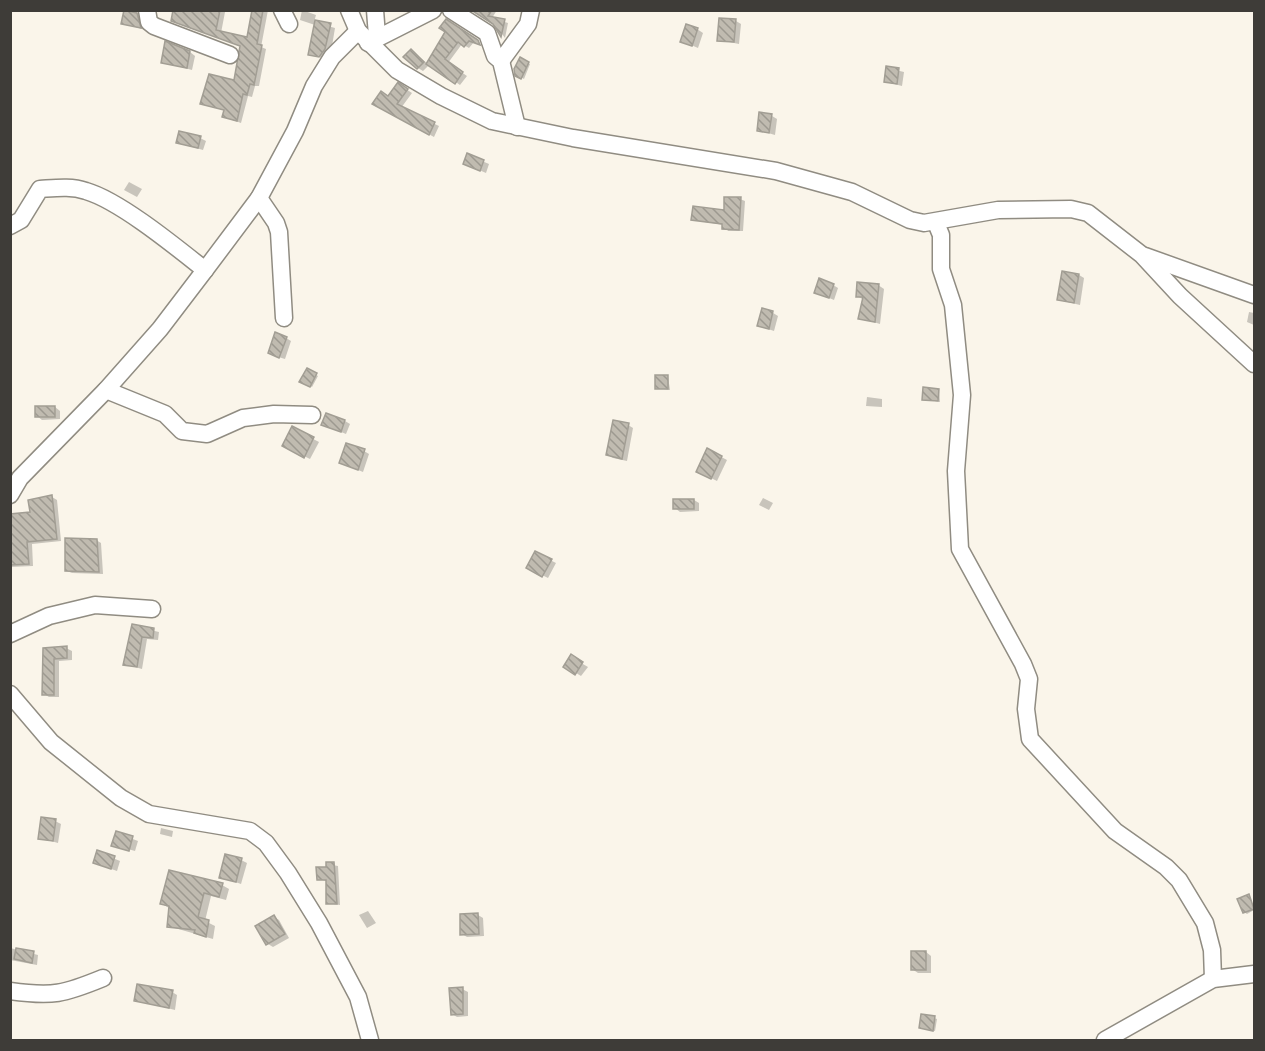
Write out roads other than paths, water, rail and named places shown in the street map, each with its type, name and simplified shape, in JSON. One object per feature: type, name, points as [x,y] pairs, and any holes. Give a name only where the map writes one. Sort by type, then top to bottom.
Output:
[{"type":"street","points":[[147,10],[149,22],[154,26],[230,55]]},
{"type":"street","points":[[349,10],[368,37],[397,70],[492,122],[777,171],[852,192],[910,220],[936,224],[952,218],[998,210],[1071,209],[1088,213],[1142,255],[1180,296],[1254,364]]},
{"type":"street","points":[[368,37],[375,10]]},
{"type":"street","points":[[10,495],[20,478],[106,390],[160,328],[259,198],[295,131],[314,86],[332,57],[368,37],[433,10]]},
{"type":"street","points":[[451,10],[487,33],[495,56],[501,61],[517,127]]},
{"type":"street","points":[[501,61],[528,24],[531,10]]},
{"type":"street","points":[[10,226],[21,220],[40,189],[61,187],[86,191],[103,198],[171,243],[205,270]]},
{"type":"street","points":[[259,198],[276,223],[279,232],[284,318]]},
{"type":"street","points":[[936,224],[941,235],[941,269],[953,305],[962,395],[956,471],[960,549],[1029,679],[1026,709],[1030,739],[1115,831],[1166,867],[1179,880],[1205,923],[1212,951],[1213,979]]},
{"type":"street","points":[[1142,255],[1254,296]]},
{"type":"street","points":[[106,390],[165,414],[182,431],[207,434],[243,418],[274,414],[312,415]]},
{"type":"street","points":[[10,634],[49,616],[95,605],[152,609]]},
{"type":"street","points":[[10,694],[51,742],[121,798],[149,814],[250,831],[266,843],[319,923],[358,997],[370,1041]]},
{"type":"street","points":[[1105,1041],[1213,979],[1254,974]]},
{"type":"street","points":[[10,991],[65,994],[103,978]]},
{"type":"street","points":[[1126,1031],[1140,1041]]}]
